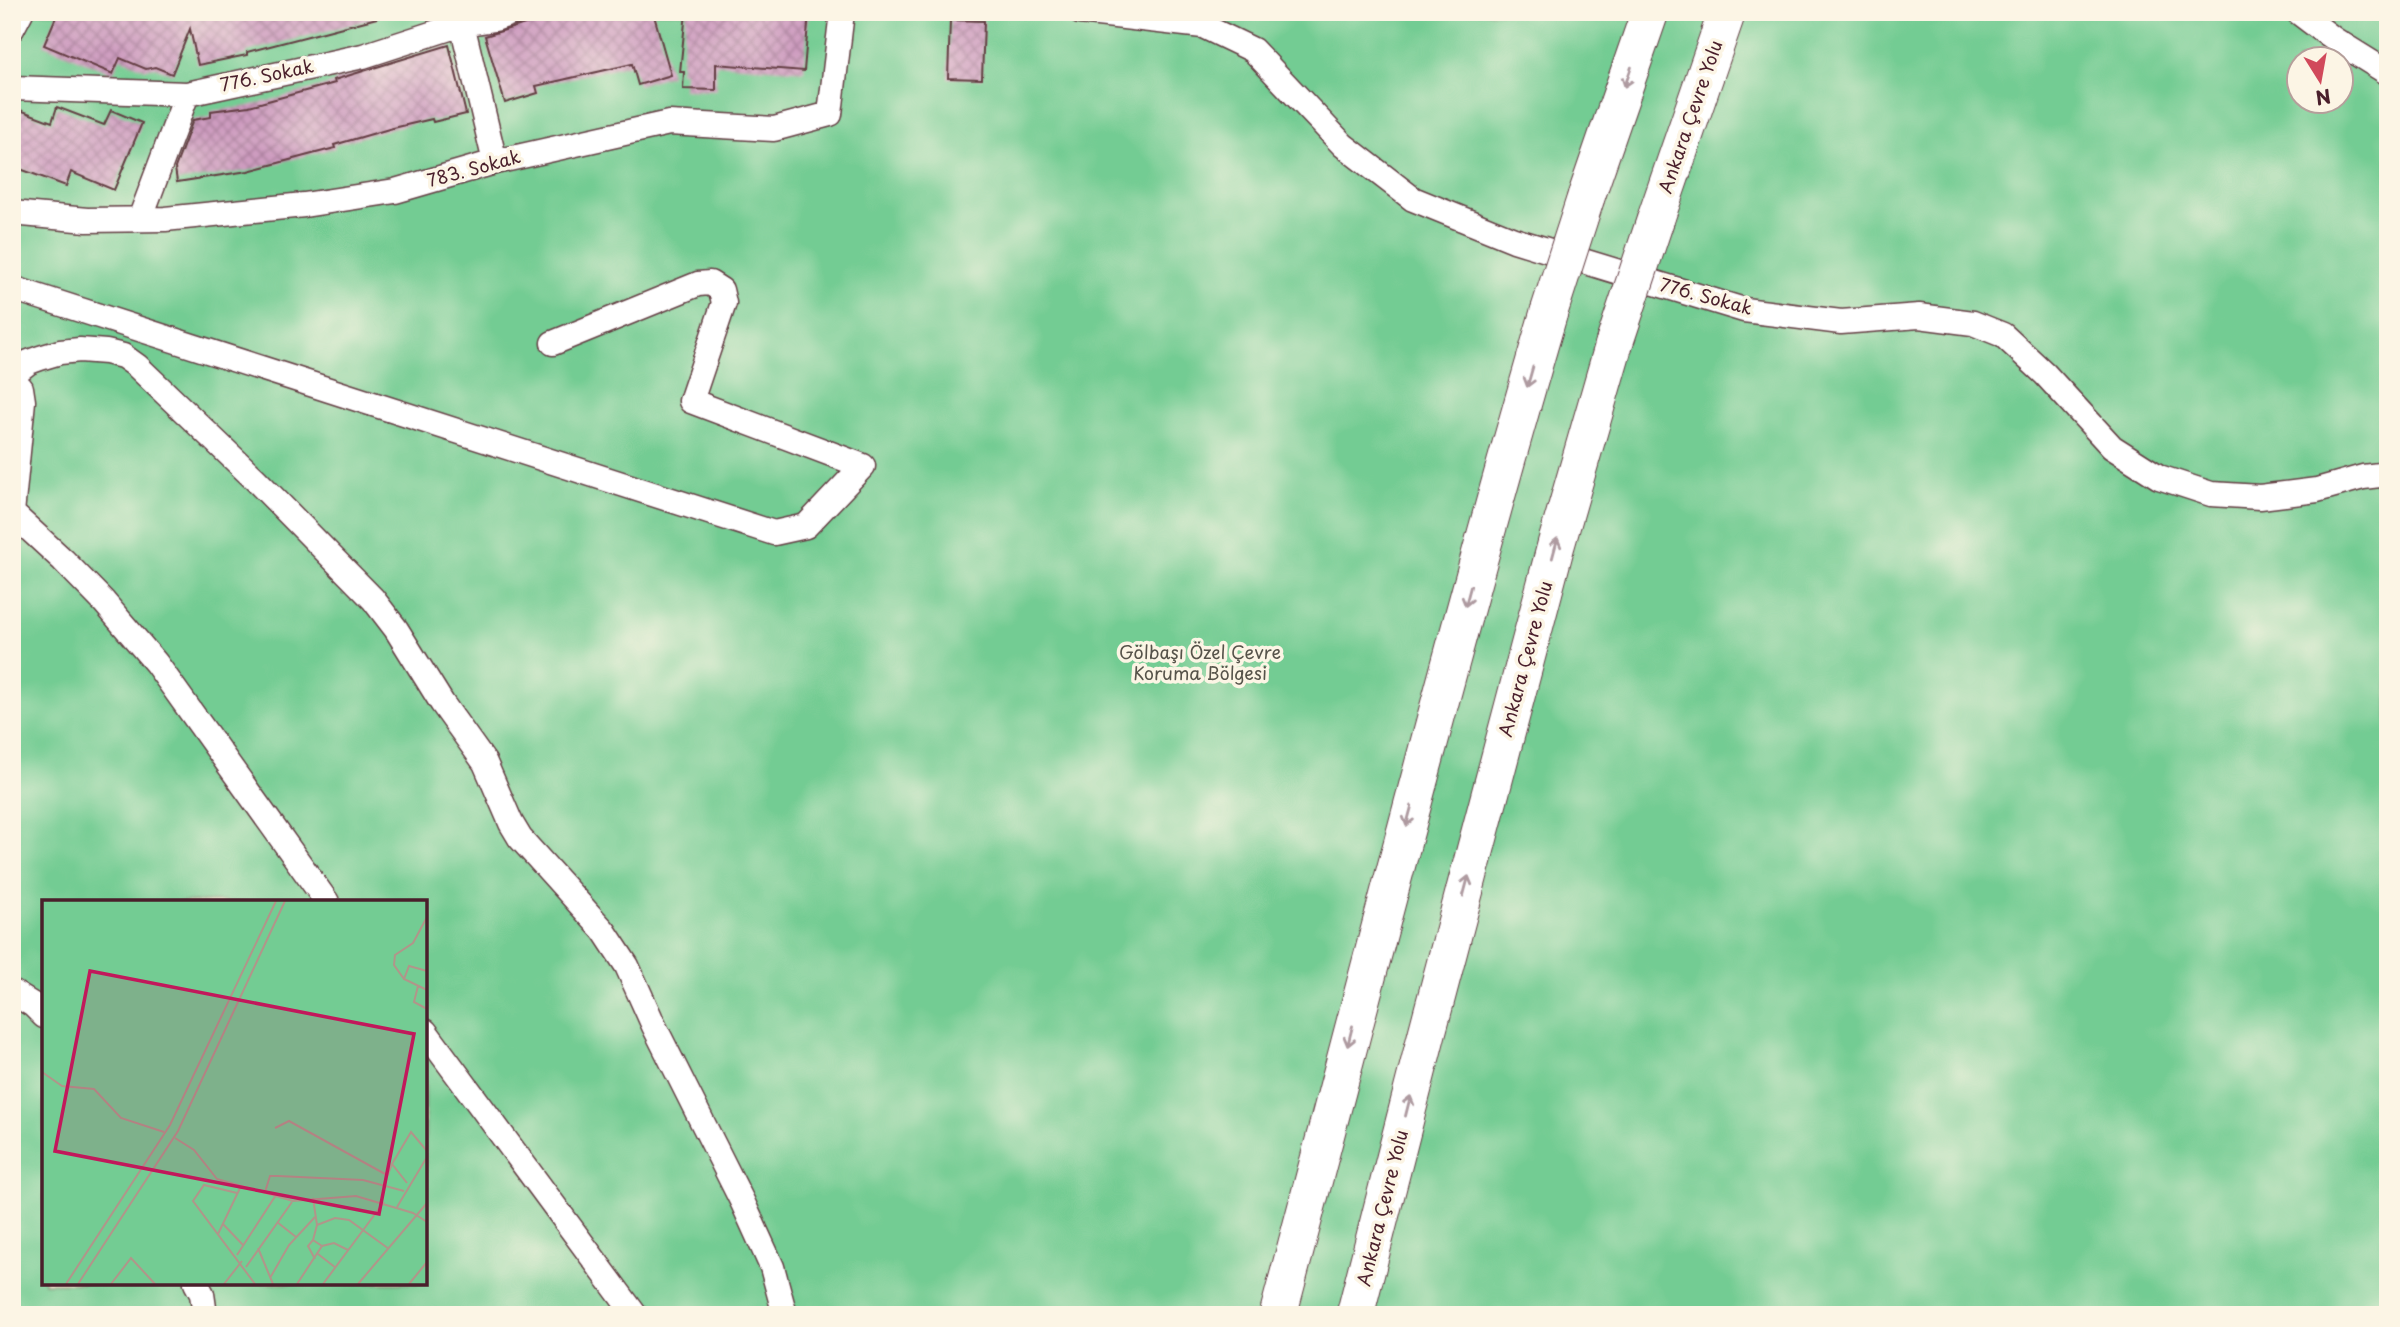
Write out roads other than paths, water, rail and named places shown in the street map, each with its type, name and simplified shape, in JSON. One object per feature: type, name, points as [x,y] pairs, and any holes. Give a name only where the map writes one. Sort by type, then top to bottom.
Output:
[{"type":"highway","points":[[1278,1315],[1359,1000],[1487,524],[1549,312],[1650,12]]},
{"type":"highway","name":"Ankara Çevre Yolu","points":[[1355,1315],[1556,545],[1614,344],[1727,12]]},
{"type":"street","points":[[12,29],[21,12]]},
{"type":"street","name":"783. Sokak","points":[[12,213],[87,220],[165,219],[304,205],[395,191],[495,162],[669,123],[774,129],[830,114],[842,12]]},
{"type":"street","name":"776. Sokak","points":[[1080,12],[1203,26],[1253,50],[1343,145],[1413,199],[1514,240],[1744,310],[1841,322],[1919,316],[1973,324],[2003,335],[2046,374],[2112,447],[2172,482],[2211,494],[2260,497],[2317,490],[2363,477],[2388,474]]},
{"type":"street","points":[[2298,12],[2335,40],[2388,73]]},
{"type":"street","name":"776. Sokak","points":[[12,88],[187,94],[363,56],[462,24],[501,15]]},
{"type":"street","points":[[462,24],[495,162]]},
{"type":"street","points":[[140,219],[187,94]]},
{"type":"street","points":[[12,288],[774,533],[806,526],[863,466],[691,401],[724,303],[721,290],[710,283],[704,282],[687,288],[553,344]]},
{"type":"street","points":[[326,900],[156,663],[95,594],[12,513],[23,401],[21,388],[12,377],[29,362],[60,352],[106,352],[123,356],[137,366],[255,479],[382,611],[485,763],[520,838],[604,931],[622,957],[743,1203],[772,1267],[785,1315]]},
{"type":"street","points":[[12,992],[42,1014]]},
{"type":"street","points":[[427,1034],[635,1315]]},
{"type":"street","points":[[197,1285],[202,1294],[205,1315]]},
{"type":"park label","name":"Gölbaşı Özel Çevre Koruma Bölgesi","points":[[1200,663]]}]
